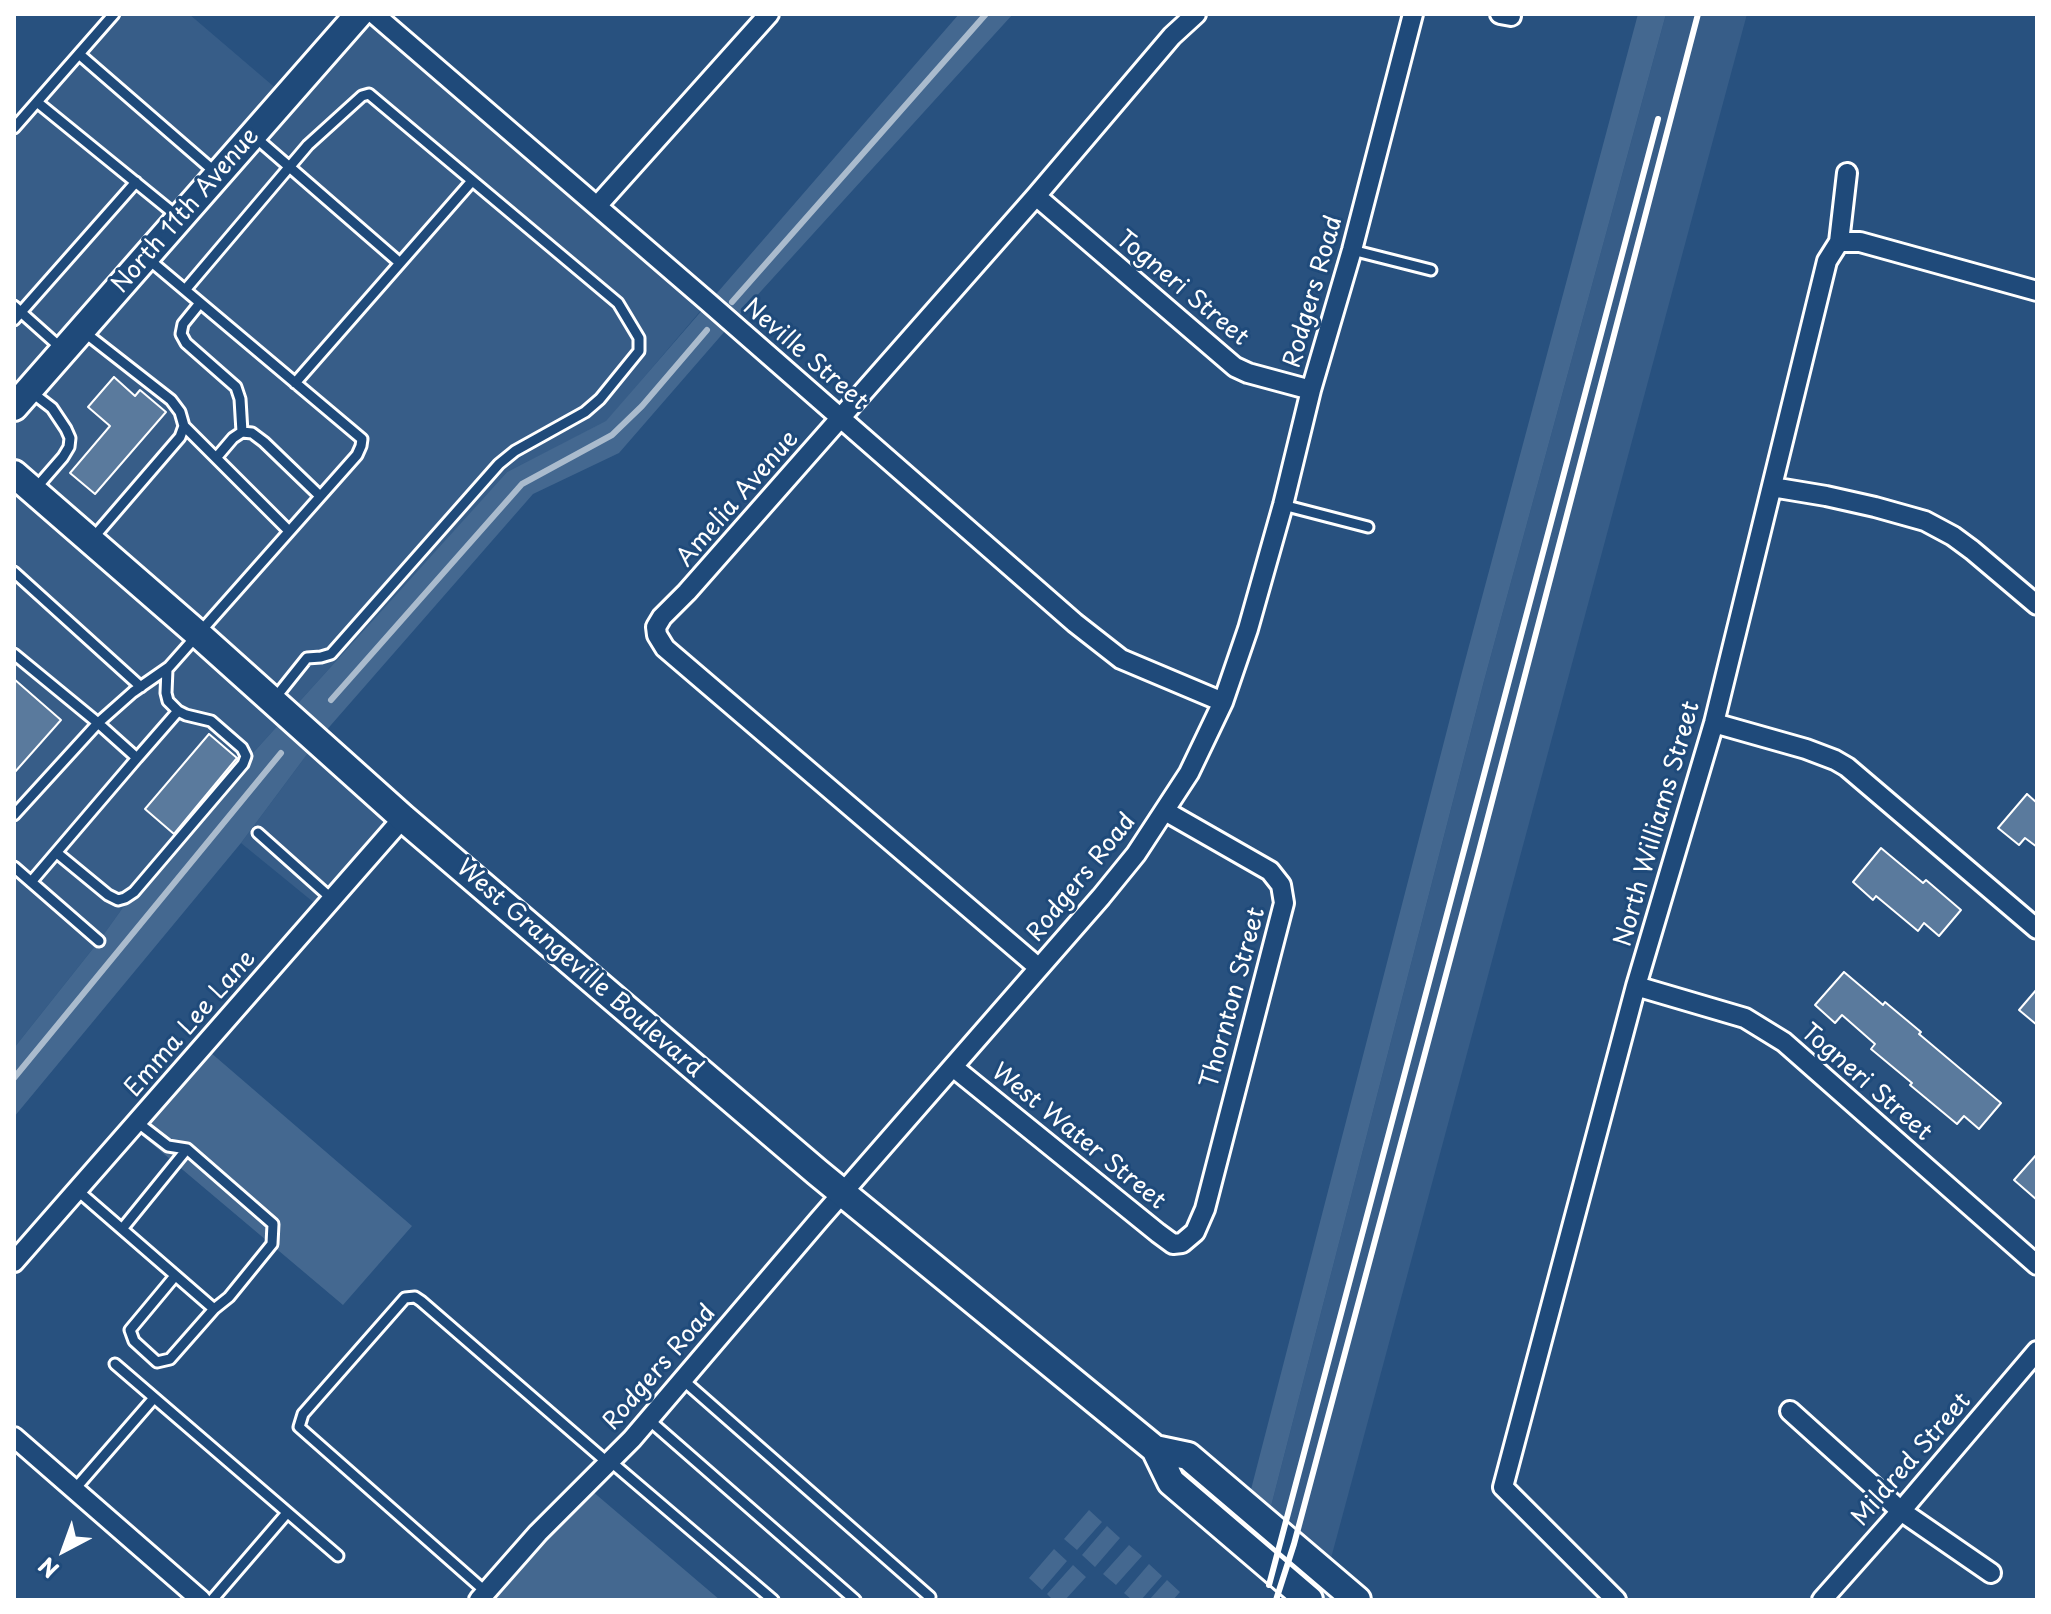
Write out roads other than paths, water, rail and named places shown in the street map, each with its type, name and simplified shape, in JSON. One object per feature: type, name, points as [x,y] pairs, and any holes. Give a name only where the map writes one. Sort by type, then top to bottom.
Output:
[{"type":"main road","name":"North 11th Avenue","points":[[22,399],[359,14]]},
{"type":"main road","name":"West Grangeville Boulevard","points":[[24,483],[403,818],[842,1194],[1155,1449],[1171,1482],[1309,1600]]},
{"type":"main road","name":"West Grangeville Boulevard","points":[[1155,1449],[1188,1456],[1357,1600]]},
{"type":"street","name":"Neville Street","points":[[374,14],[1075,623],[1121,659],[1223,702]]},
{"type":"street","points":[[597,206],[769,14]]},
{"type":"street","name":"Amelia Avenue","points":[[1039,968],[665,648],[656,627],[1036,196],[1172,36],[1196,14]]},
{"type":"street","name":"Rodgers Road","points":[[482,1596],[538,1533],[649,1420],[1039,968],[1136,854],[1189,773],[1223,702],[1248,629],[1413,14]]},
{"type":"street","name":"North Williams Street","points":[[1616,1600],[1503,1487],[1636,986],[1714,723],[1827,261],[1839,242],[1847,173]]},
{"type":"street","name":"Togneri Street","points":[[1036,196],[1235,367],[1311,390]]},
{"type":"street","points":[[1839,242],[1860,242],[2037,291]]},
{"type":"street","points":[[1772,487],[1826,496],[1925,521],[1972,550],[2037,605]]},
{"type":"street","points":[[1714,723],[1806,749],[1847,767],[2037,929]]},
{"type":"street","name":"Thornton Street","points":[[1165,811],[1270,871],[1281,885],[1284,903],[1205,1209],[1195,1232],[1182,1243],[1173,1244]]},
{"type":"street","name":"Emma Lee Lane","points":[[14,1262],[403,818]]},
{"type":"street","name":"Togneri Street","points":[[1636,986],[1745,1018],[1784,1042],[2037,1265]]},
{"type":"street","name":"West Water Street","points":[[953,1067],[1173,1244]]},
{"type":"street","name":"Mildred Street","points":[[1822,1600],[2037,1351]]},
{"type":"street","points":[[1790,1411],[1901,1511],[1991,1573]]},
{"type":"street","points":[[14,1437],[201,1600]]},
{"type":"lane","points":[[14,128],[114,14]]},
{"type":"lane","points":[[79,54],[218,175]]},
{"type":"lane","points":[[185,290],[308,145],[362,96],[369,94],[618,303],[639,338],[639,351],[600,399],[585,412],[515,451],[499,464],[331,654],[307,658],[273,700]]},
{"type":"lane","points":[[37,102],[180,218]]},
{"type":"lane","points":[[252,135],[400,263]]},
{"type":"lane","points":[[295,383],[472,181]]},
{"type":"lane","points":[[63,351],[16,312],[136,182]]},
{"type":"lane","points":[[1352,250],[1431,270]]},
{"type":"lane","points":[[14,815],[98,723],[167,669],[357,455],[361,446],[362,439],[145,257]]},
{"type":"lane","points":[[200,303],[183,324],[181,334],[186,343],[236,387],[242,432]]},
{"type":"lane","points":[[82,330],[171,400],[180,412],[184,426],[289,531]]},
{"type":"lane","points":[[22,399],[52,408],[70,438],[63,457],[24,483]]},
{"type":"lane","points":[[91,540],[180,437],[184,426]]},
{"type":"lane","points":[[216,458],[233,438],[242,432],[252,433],[320,496]]},
{"type":"lane","points":[[1283,505],[1368,527]]},
{"type":"lane","points":[[14,572],[141,687]]},
{"type":"lane","points":[[14,654],[137,758]]},
{"type":"lane","points":[[57,853],[108,895],[118,900],[125,898],[134,892],[243,764],[246,756],[242,748],[211,721],[186,715],[168,701],[167,669]]},
{"type":"lane","points":[[31,882],[178,711]]},
{"type":"lane","points":[[258,833],[332,899]]},
{"type":"lane","points":[[14,867],[99,941]]},
{"type":"lane","points":[[137,1122],[168,1146],[187,1149],[273,1224],[272,1244],[229,1297],[214,1309],[170,1359],[157,1362],[134,1341],[130,1330],[175,1276]]},
{"type":"lane","points":[[122,1229],[187,1149]]},
{"type":"lane","points":[[77,1190],[214,1309]]},
{"type":"lane","points":[[482,1596],[299,1427],[303,1414],[405,1298],[415,1297],[421,1301],[773,1600]]},
{"type":"lane","points":[[115,1364],[338,1556]]},
{"type":"lane","points":[[683,1380],[929,1599]]},
{"type":"lane","points":[[74,1490],[154,1398]]},
{"type":"lane","points":[[649,1420],[855,1600]]},
{"type":"lane","points":[[212,1600],[287,1513]]},
{"type":"waterway","points":[[732,302],[986,14]]},
{"type":"waterway","points":[[331,700],[522,484],[612,435],[642,406],[707,330]]},
{"type":"waterway","points":[[14,1078],[281,753]]},
{"type":"railway","points":[[1276,1600],[1294,1544],[1479,851],[1698,14]]},
{"type":"railway","points":[[1269,1585],[1658,119]]}]
